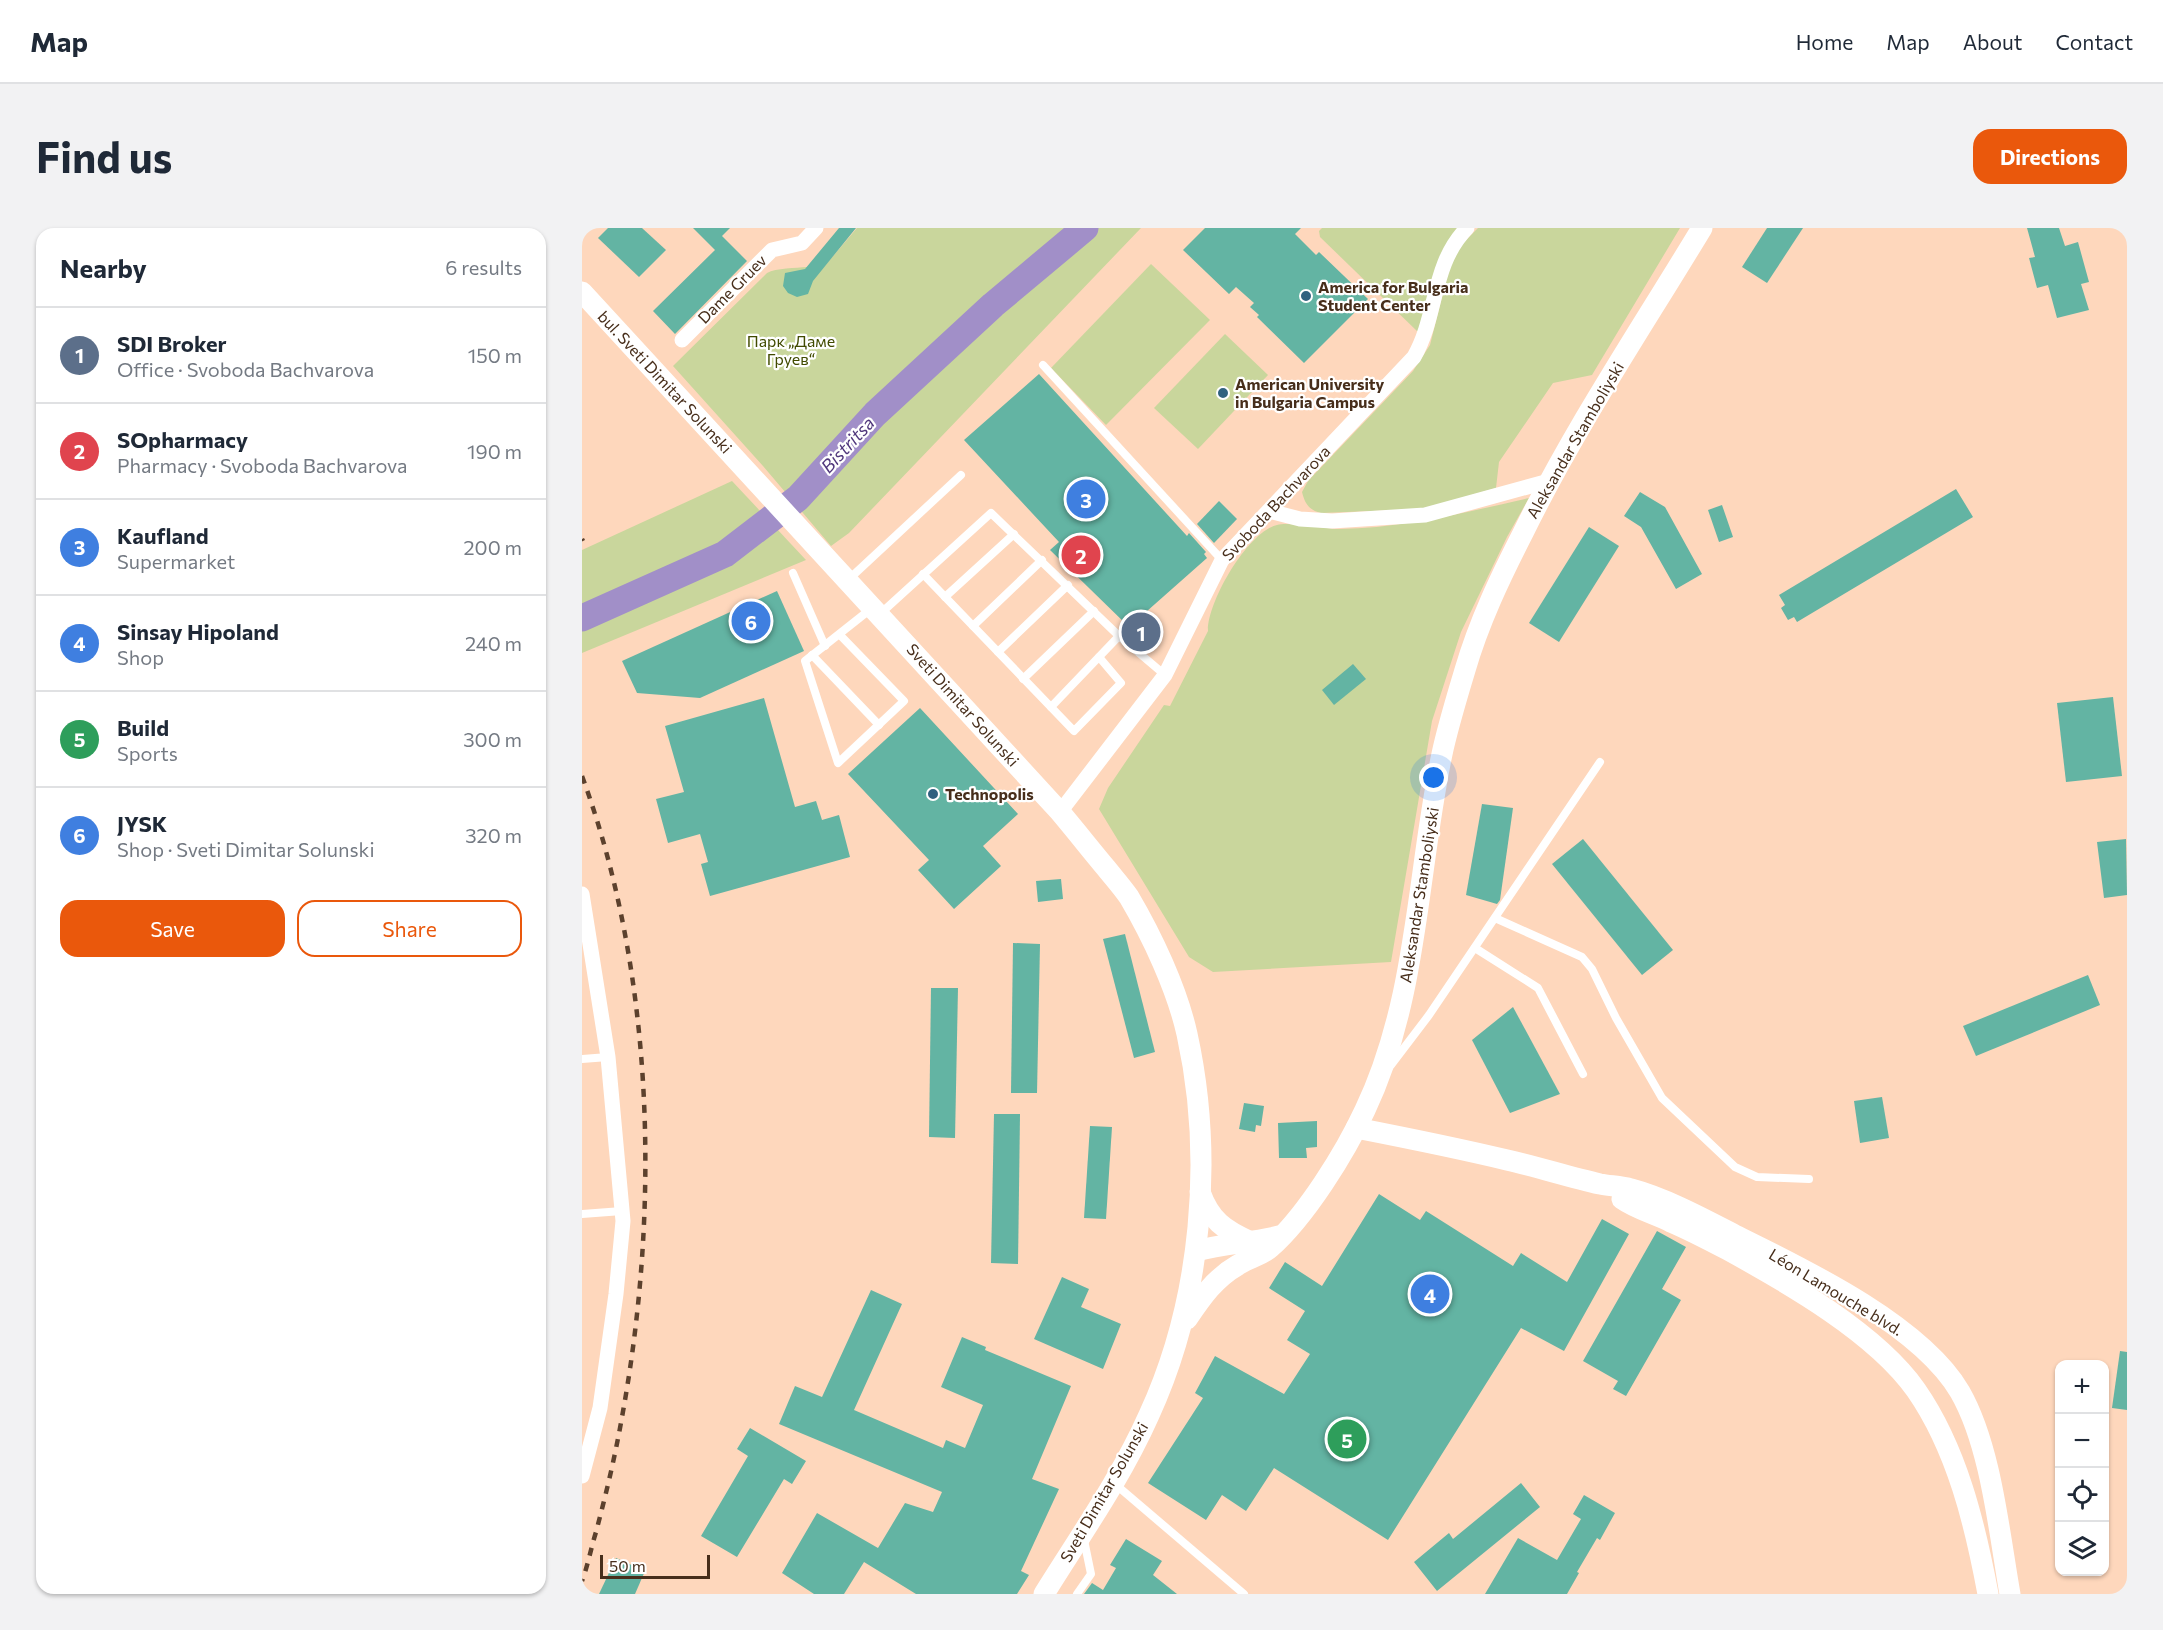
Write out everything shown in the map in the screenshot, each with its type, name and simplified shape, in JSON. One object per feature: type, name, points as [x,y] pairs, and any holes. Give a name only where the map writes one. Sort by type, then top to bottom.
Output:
[{"type":"street","name":"Dame Gruev","points":[[682,340],[772,250],[802,243],[816,228]]},
{"type":"street","name":"Svoboda Bachvarova","points":[[1060,812],[1165,675],[1222,560],[1414,357],[1422,344],[1442,265],[1455,241],[1467,228]]},
{"type":"street","name":"Aleksandar Stamboliyski","points":[[1179,1331],[1204,1293],[1221,1276],[1241,1262],[1262,1253],[1301,1214],[1356,1128],[1379,1081],[1393,1038],[1408,970],[1442,753],[1466,666],[1489,599],[1549,481],[1702,228]]},
{"type":"street","name":"bul. Sveti Dimitar Solunski","points":[[582,292],[748,473]]},
{"type":"street","name":"Sveti Dimitar Solunski","points":[[748,473],[1060,812],[1128,895],[1154,943],[1187,1032],[1196,1085],[1200,1153],[1200,1192],[1192,1280],[1165,1376],[1149,1415],[1114,1482],[1044,1594]]},
{"type":"street","points":[[1269,512],[1300,519],[1332,521],[1425,515],[1549,481]]},
{"type":"street","points":[[582,894],[585,927],[608,1057],[623,1221],[616,1294],[600,1408],[582,1476]]},
{"type":"street","name":"Léon Lamouche blvd.","points":[[1356,1128],[1506,1159],[1599,1183],[1632,1189],[1682,1209],[1774,1254],[1866,1306],[1906,1334],[1933,1358],[1960,1392],[1978,1432],[1988,1473],[2010,1594]]},
{"type":"street","name":"Léon Lamouche blvd.","points":[[1599,1183],[1626,1202],[1684,1228],[1774,1277],[1860,1334],[1896,1367],[1931,1413],[1948,1449],[1971,1520],[1988,1594]]},
{"type":"street","points":[[1200,1192],[1206,1209],[1225,1228],[1252,1242]]},
{"type":"street","points":[[1196,1251],[1223,1244],[1252,1242],[1282,1234]]},
{"type":"street","points":[[1196,1251],[1211,1259],[1241,1262]]},
{"type":"lane","points":[[1043,364],[1222,560]]},
{"type":"lane","points":[[848,581],[961,475]]},
{"type":"lane","points":[[840,635],[904,701],[838,763],[805,661],[840,635],[876,611],[923,574],[991,513],[1119,636],[1165,675]]},
{"type":"lane","points":[[945,597],[1014,534]]},
{"type":"lane","points":[[973,626],[1042,560]]},
{"type":"lane","points":[[793,573],[825,646]]},
{"type":"lane","points":[[923,574],[1074,731],[1121,683],[1099,657]]},
{"type":"lane","points":[[998,652],[1068,585]]},
{"type":"lane","points":[[1023,679],[1094,611]]},
{"type":"lane","points":[[1051,707],[1119,636]]},
{"type":"lane","points":[[812,655],[879,725]]},
{"type":"lane","points":[[1379,1081],[1429,1015],[1600,762]]},
{"type":"lane","points":[[1495,918],[1582,957],[1592,969],[1616,1018],[1662,1098],[1735,1167],[1757,1177],[1809,1179]]},
{"type":"lane","points":[[1475,948],[1538,988],[1583,1074]]},
{"type":"lane","points":[[582,1059],[608,1057]]},
{"type":"lane","points":[[582,1214],[622,1211]]},
{"type":"lane","points":[[1114,1482],[1244,1594]]},
{"type":"lane","points":[[1077,1594],[1091,1574],[1083,1531]]},
{"type":"green space","name":"Парк „Даме Груев“","points":[[857,228],[1141,228],[849,533],[831,546],[673,366],[767,273],[781,269],[807,267],[817,275]]},
{"type":"green space","points":[[1322,228],[1461,228],[1419,333],[1320,237],[1319,231]]},
{"type":"green space","points":[[1478,228],[1680,228],[1592,375],[1553,383],[1499,462],[1496,488],[1424,509],[1321,513],[1313,510],[1306,503],[1302,492],[1308,481],[1413,371],[1430,345],[1450,265],[1460,246]]},
{"type":"green space","points":[[1151,264],[1210,320],[1106,425],[1051,368]]},
{"type":"green space","points":[[1225,334],[1268,375],[1198,449],[1154,408]]},
{"type":"green space","points":[[732,481],[806,560],[582,653],[582,550]]},
{"type":"green space","points":[[1529,498],[1507,537],[1461,632],[1432,721],[1391,962],[1213,972],[1189,957],[1099,809],[1108,788],[1164,705],[1170,706],[1208,631],[1209,619],[1221,587],[1242,554],[1265,530],[1282,524],[1340,529],[1388,526]]},
{"type":"building","points":[[608,228],[642,228],[666,250],[639,277],[598,238]]},
{"type":"building","points":[[693,228],[730,228],[722,236],[747,261],[675,334],[653,311],[715,250]]},
{"type":"building","points":[[839,228],[856,228],[813,281],[808,294],[797,297],[788,293],[783,286],[785,273],[805,269]]},
{"type":"building","name":"America for Bulgaria Student Center","points":[[1205,228],[1301,228],[1295,234],[1316,255],[1319,252],[1368,299],[1304,363],[1257,317],[1259,315],[1250,307],[1254,303],[1236,287],[1229,294],[1183,250]]},
{"type":"building","points":[[1767,228],[1803,228],[1767,283],[1742,267]]},
{"type":"building","points":[[2027,228],[2059,228],[2065,246],[2078,242],[2089,282],[2081,284],[2089,310],[2057,318],[2048,285],[2037,288],[2029,258],[2035,257]]},
{"type":"building","points":[[1039,374],[1187,536],[1189,533],[1206,552],[1204,554],[1207,558],[1129,627],[1050,550],[1059,542],[964,440]]},
{"type":"building","points":[[1956,489],[1973,517],[1797,622],[1794,617],[1788,620],[1781,608],[1785,605],[1779,595]]},
{"type":"building","points":[[1640,492],[1665,507],[1702,574],[1676,589],[1641,527],[1624,516]]},
{"type":"building","points":[[1219,501],[1237,519],[1214,543],[1197,524]]},
{"type":"building","points":[[1722,505],[1733,537],[1719,542],[1708,510]]},
{"type":"building","points":[[1589,527],[1619,546],[1559,642],[1529,623]]},
{"type":"building","points":[[777,591],[804,651],[700,698],[637,693],[622,661]]},
{"type":"building","points":[[1353,664],[1366,679],[1334,705],[1322,690]]},
{"type":"building","points":[[2113,697],[2122,776],[2066,782],[2057,703]]},
{"type":"building","points":[[764,698],[795,807],[816,801],[822,820],[839,815],[850,857],[710,896],[701,864],[708,862],[700,834],[668,843],[656,799],[684,792],[665,726]]},
{"type":"building","name":"Technopolis","points":[[920,708],[1018,814],[983,846],[1001,866],[954,909],[918,870],[929,860],[848,774]]},
{"type":"building","points":[[1482,804],[1513,808],[1500,900],[1497,904],[1466,895]]},
{"type":"building","points":[[1583,839],[1673,950],[1642,975],[1552,864]]},
{"type":"building","points":[[2126,839],[2127,895],[2104,898],[2097,842]]},
{"type":"building","points":[[1061,879],[1063,899],[1038,902],[1036,881]]},
{"type":"building","points":[[1125,934],[1155,1052],[1134,1058],[1103,939]]},
{"type":"building","points":[[1013,943],[1040,944],[1037,1093],[1011,1093]]},
{"type":"building","points":[[2088,975],[2100,1005],[1976,1056],[1963,1026]]},
{"type":"building","points":[[931,988],[958,988],[955,1138],[929,1137]]},
{"type":"building","points":[[1513,1007],[1560,1094],[1510,1113],[1472,1040]]},
{"type":"building","points":[[1882,1097],[1889,1138],[1860,1143],[1854,1101]]},
{"type":"building","points":[[1244,1103],[1264,1106],[1261,1126],[1256,1125],[1255,1132],[1239,1129]]},
{"type":"building","points":[[994,1114],[1020,1114],[1018,1264],[991,1263]]},
{"type":"building","points":[[1317,1121],[1317,1147],[1306,1148],[1307,1158],[1279,1158],[1278,1123]]},
{"type":"building","points":[[1090,1126],[1112,1127],[1106,1219],[1084,1218]]},
{"type":"building","points":[[1379,1194],[1420,1220],[1426,1211],[1513,1266],[1521,1253],[1567,1282],[1602,1219],[1629,1234],[1564,1351],[1521,1328],[1388,1540],[1274,1468],[1246,1511],[1222,1495],[1206,1520],[1148,1483],[1203,1398],[1195,1393],[1215,1356],[1284,1394],[1310,1354],[1287,1340],[1305,1311],[1269,1288],[1285,1262],[1322,1286]]},
{"type":"building","points":[[1657,1231],[1686,1247],[1662,1289],[1681,1300],[1626,1396],[1613,1389],[1618,1381],[1583,1361]]},
{"type":"building","points":[[1062,1277],[1089,1289],[1081,1307],[1121,1324],[1103,1369],[1034,1339]]},
{"type":"building","points":[[871,1290],[902,1304],[854,1410],[943,1448],[946,1440],[965,1448],[983,1405],[941,1387],[962,1337],[986,1347],[985,1350],[1071,1386],[1032,1479],[1059,1489],[1021,1571],[1029,1575],[1017,1594],[916,1594],[864,1562],[844,1594],[814,1594],[782,1573],[817,1513],[878,1548],[905,1503],[933,1512],[942,1492],[779,1424],[795,1386],[822,1397]]},
{"type":"building","points":[[2120,1351],[2127,1352],[2127,1410],[2112,1408]]},
{"type":"building","points":[[750,1428],[806,1461],[792,1484],[784,1479],[737,1557],[701,1536],[748,1456],[737,1449]]},
{"type":"building","points":[[1521,1483],[1540,1507],[1437,1591],[1414,1562],[1449,1533],[1453,1539]]},
{"type":"building","points":[[1584,1495],[1615,1513],[1600,1540],[1597,1538],[1567,1594],[1485,1594],[1518,1538],[1557,1560],[1581,1519],[1573,1514]]},
{"type":"building","points":[[1126,1539],[1162,1561],[1153,1575],[1177,1594],[1084,1594],[1092,1583],[1103,1590],[1116,1568],[1110,1565]]},
{"type":"building","points":[[616,1558],[645,1571],[635,1594],[599,1594]]},
{"type":"waterway","name":"Bistritsa","points":[[582,618],[725,554],[798,498],[875,414],[993,305],[1085,228]]},
{"type":"railway","points":[[582,776],[606,852],[624,931],[637,1012],[644,1094],[645,1176],[642,1258],[634,1338],[622,1417],[607,1489],[582,1581]]},
{"type":"place","name":"America for Bulgaria Student Center","points":[[1306,296]]},
{"type":"place","name":"American University in Bulgaria Campus","points":[[1223,393]]},
{"type":"place","name":"Kaufland","points":[[1086,499]]},
{"type":"place","name":"SOpharmacy","points":[[1081,555]]},
{"type":"place","name":"JYSK","points":[[751,621]]},
{"type":"place","name":"SDI Broker","points":[[1141,632]]},
{"type":"place","name":"Technopolis","points":[[933,794]]},
{"type":"place","name":"Sinsay Hipoland","points":[[1430,1294]]},
{"type":"place","name":"Build","points":[[1347,1439]]}]
